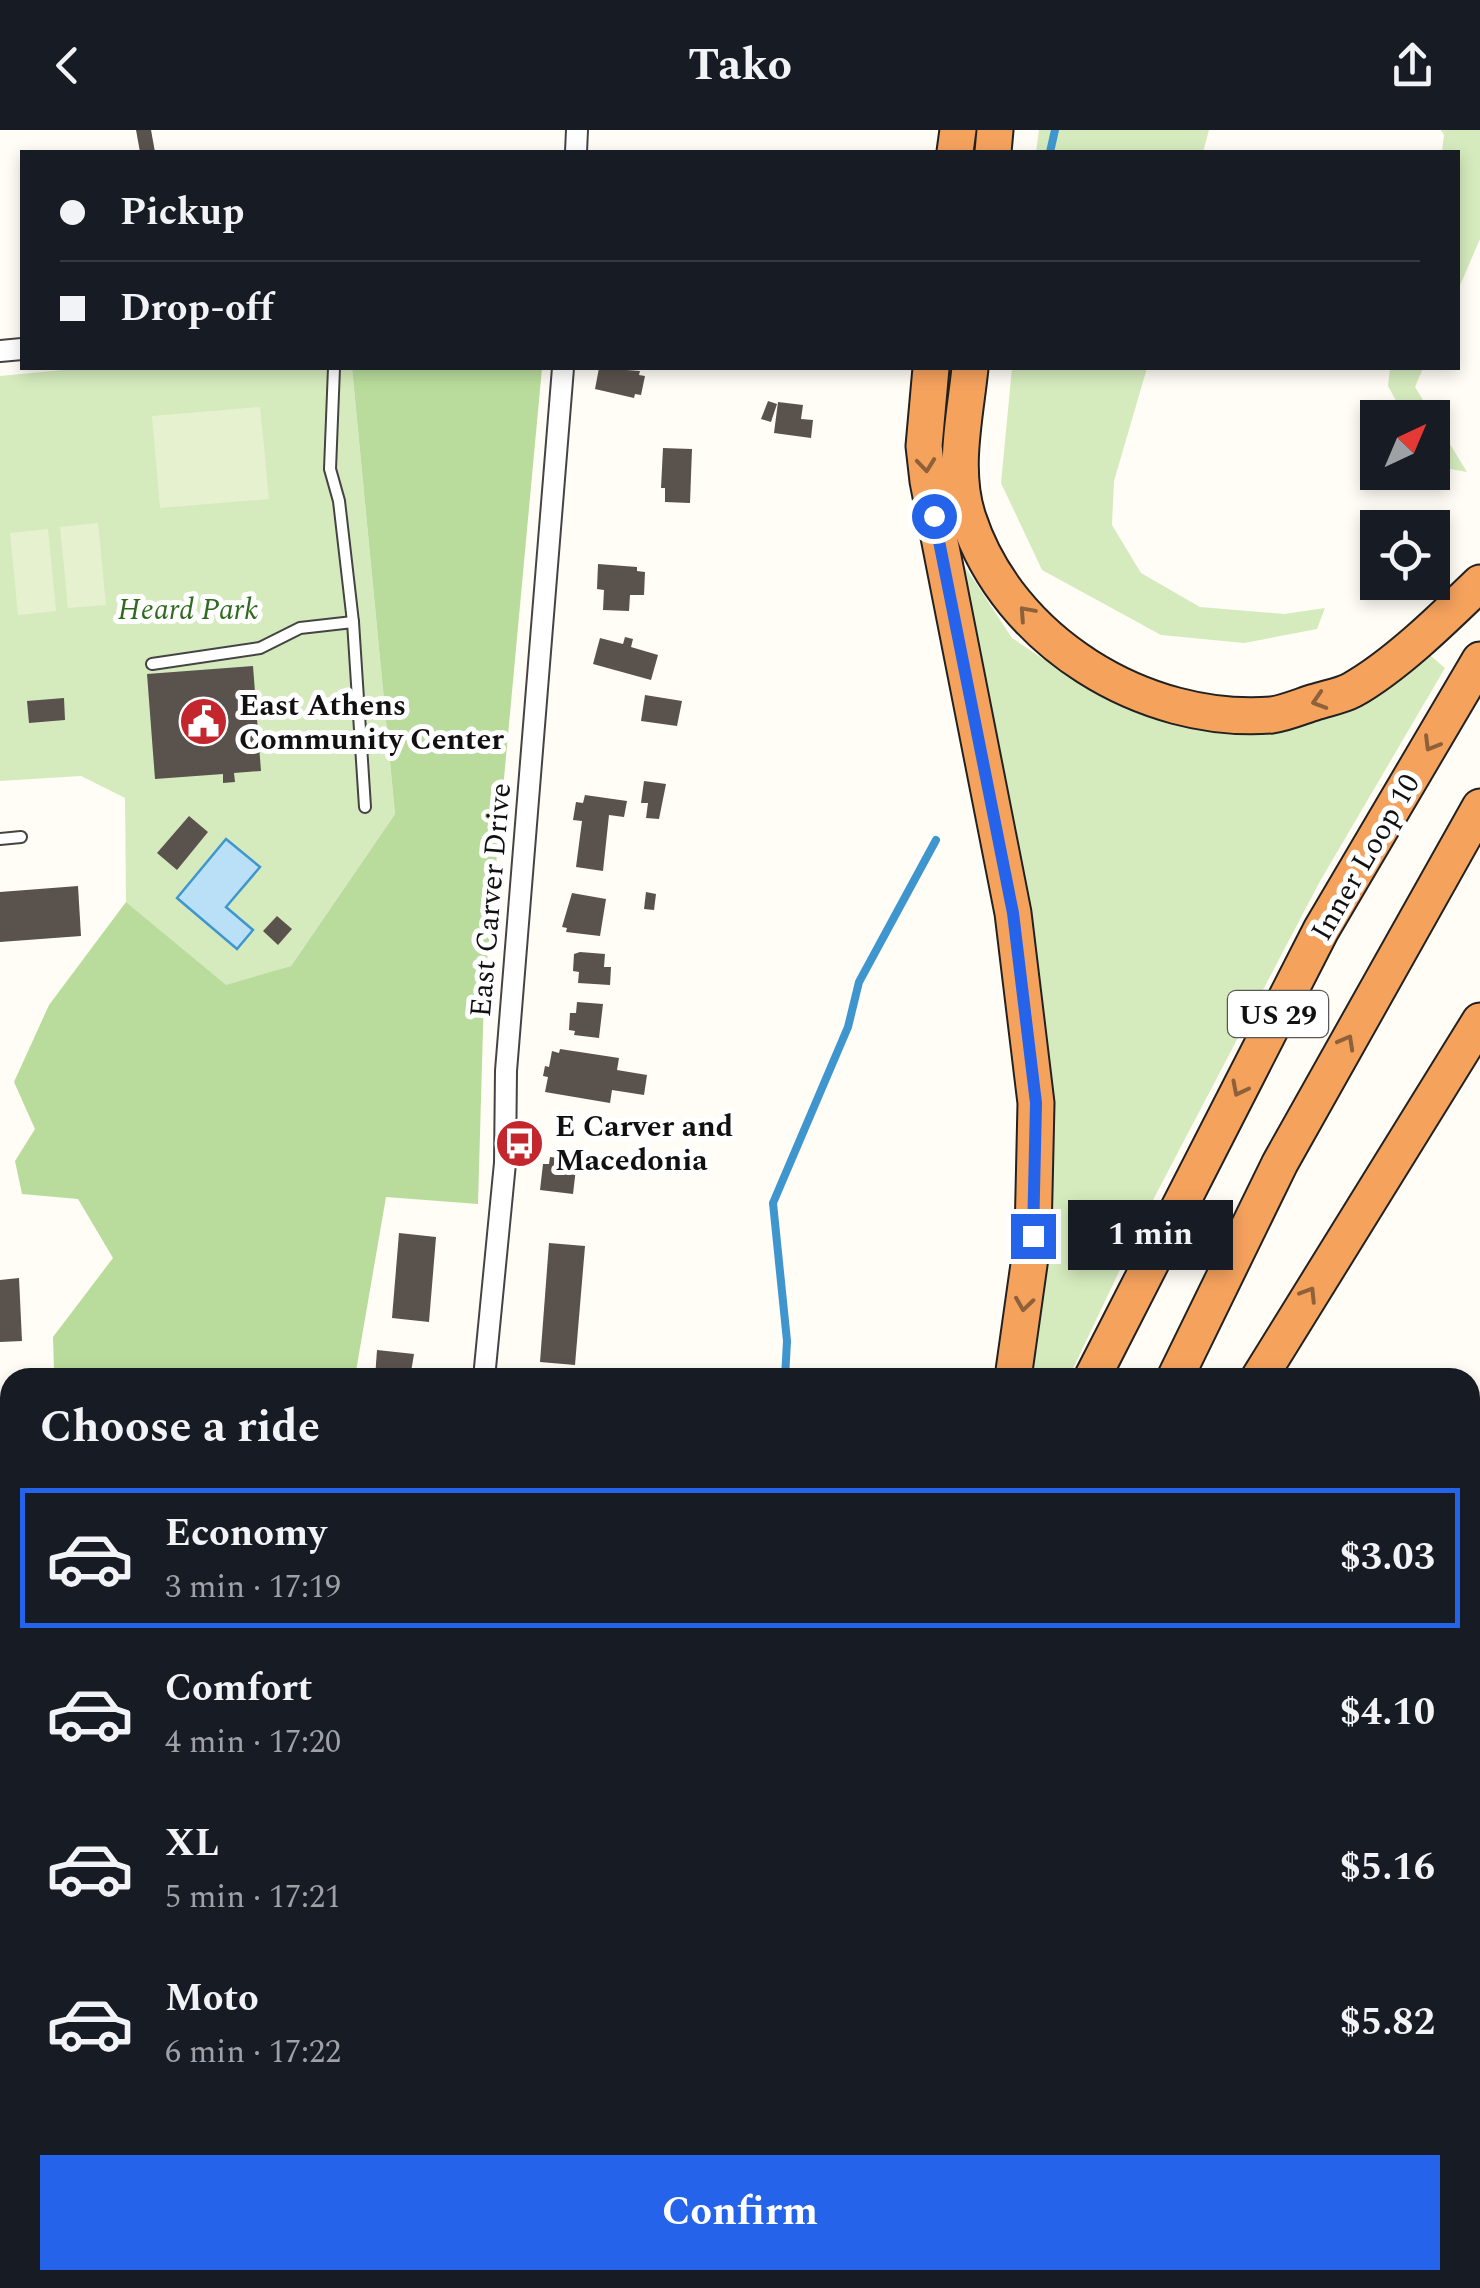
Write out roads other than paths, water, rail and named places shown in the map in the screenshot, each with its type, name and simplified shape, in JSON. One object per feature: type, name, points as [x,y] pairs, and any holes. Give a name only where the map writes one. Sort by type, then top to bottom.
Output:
[{"type":"highway","points":[[931,370],[924,446],[928,481],[1013,913],[1036,1103],[1033,1236],[1014,1368]]},
{"type":"highway","points":[[970,370],[959,468],[968,517],[994,578],[1050,640],[1107,682],[1188,710],[1274,715],[1350,691],[1431,630],[1480,582]]},
{"type":"highway","name":"Inner Loop 10","points":[[1097,1368],[1321,930],[1480,660]]},
{"type":"highway","name":"US 29","points":[[1180,1368],[1280,1162],[1480,807]]},
{"type":"highway","points":[[1264,1368],[1480,1021]]},
{"type":"street","name":"East Carver Drive","points":[[485,1368],[505,1163],[506,1071],[563,370]]},
{"type":"lane","points":[[334,370],[330,469],[339,502],[354,622],[366,807]]},
{"type":"lane","points":[[152,664],[260,648],[300,628],[354,622]]},
{"type":"lane","points":[[0,839],[21,837]]},
{"type":"water","points":[[226,839],[260,867],[226,907],[253,930],[237,949],[177,898]]},
{"type":"waterway","points":[[1050,150],[1055,130]]},
{"type":"waterway","points":[[786,1368],[787,1341],[773,1203],[848,1027],[859,982],[936,840]]},
{"type":"place","name":"East Athens Community Center","points":[[204,722]]},
{"type":"place","name":"E Carver and Macedonia","points":[[520,1143]]},
{"type":"park label","name":"Heard Park","points":[[188,609]]}]
